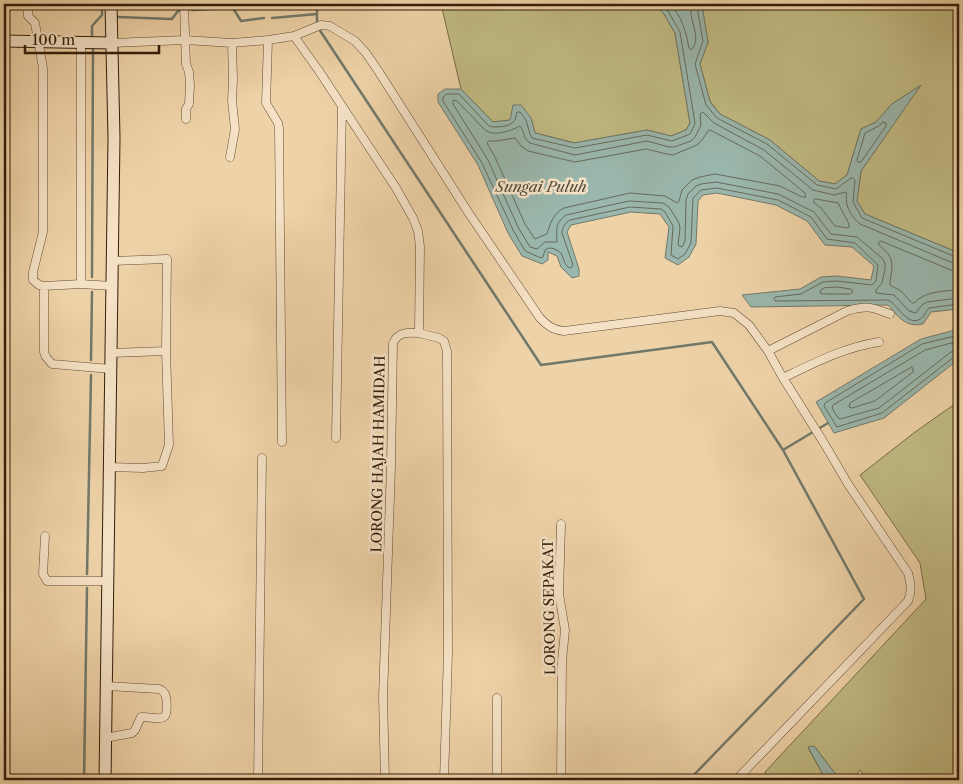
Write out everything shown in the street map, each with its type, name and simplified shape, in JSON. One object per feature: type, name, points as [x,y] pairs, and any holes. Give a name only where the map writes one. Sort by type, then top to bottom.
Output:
[{"type":"street","points":[[28,4],[28,16],[35,23],[43,68],[43,232],[33,272],[33,280],[44,286],[81,284],[112,286]]},
{"type":"street","points":[[104,780],[114,138],[111,4]]},
{"type":"street","points":[[184,4],[186,64],[190,85],[186,119]]},
{"type":"street","points":[[4,41],[112,43],[185,40],[232,43],[294,36],[321,25],[330,26],[355,41],[366,53],[474,220],[540,318],[548,326],[564,332],[720,311],[734,313],[749,325],[768,352],[848,484],[908,573],[911,593],[908,601],[736,780]]},
{"type":"street","points":[[294,36],[396,188],[413,218],[418,232],[420,247],[419,333],[444,341],[447,352],[448,653],[444,780]]},
{"type":"street","points":[[268,40],[266,103],[278,123],[282,442]]},
{"type":"street","points":[[81,42],[81,284]]},
{"type":"street","points":[[230,157],[235,129],[232,101],[234,79],[232,43]]},
{"type":"street","points":[[336,438],[342,107]]},
{"type":"street","points":[[109,467],[143,468],[162,466],[169,445],[166,351],[167,259],[112,261]]},
{"type":"street","points":[[44,286],[44,352],[46,358],[52,364],[110,369]]},
{"type":"street","points":[[768,352],[856,308],[874,308],[890,314]]},
{"type":"street","name":"LORONG HAJAH HAMIDAH","points":[[385,780],[383,698],[391,476],[393,343],[400,334],[419,333]]},
{"type":"street","points":[[783,378],[825,357],[864,344],[879,342]]},
{"type":"street","points":[[111,353],[166,351]]},
{"type":"street","points":[[258,780],[262,458]]},
{"type":"street","name":"LORONG SEPAKAT","points":[[561,524],[559,594],[564,630],[561,780]]},
{"type":"street","points":[[45,536],[44,574],[47,581],[108,581]]},
{"type":"street","points":[[105,738],[132,733],[141,717],[161,718],[167,714],[166,696],[159,689],[106,686]]},
{"type":"street","points":[[497,780],[498,698]]},
{"type":"shaded area","points":[[441,4],[526,4],[527,7],[556,8],[568,4],[654,4],[664,14],[675,33],[690,123],[686,130],[671,136],[647,130],[575,143],[535,133],[531,118],[493,122],[461,89]]},
{"type":"shaded area","points":[[704,4],[959,4],[959,253],[865,214],[857,201],[861,171],[919,87],[892,104],[876,122],[861,129],[847,175],[835,184],[819,181],[770,140],[720,114],[710,101],[700,64],[708,42],[703,12]]},
{"type":"shaded area","points":[[959,401],[959,602],[952,608],[959,612],[959,780],[868,780],[860,770],[852,778],[840,780],[814,746],[808,748],[826,780],[767,780],[765,772],[926,599],[920,563],[860,475],[915,432]]},
{"type":"water","name":"Sungai Puluh","points":[[654,4],[704,4],[703,12],[708,42],[700,64],[710,102],[720,114],[770,140],[819,181],[835,184],[847,175],[861,129],[876,122],[892,104],[921,85],[861,171],[857,201],[865,214],[959,253],[959,309],[931,312],[923,324],[917,325],[902,320],[888,305],[751,307],[742,295],[800,289],[821,277],[837,276],[871,280],[874,266],[852,247],[825,245],[807,221],[776,205],[717,193],[703,195],[698,201],[696,244],[689,257],[678,265],[665,258],[669,227],[660,214],[631,212],[571,225],[567,232],[579,269],[579,276],[572,278],[561,267],[557,256],[548,252],[548,260],[542,264],[522,256],[508,233],[478,165],[438,102],[438,94],[445,89],[461,89],[493,122],[510,120],[513,105],[521,105],[531,118],[535,133],[574,143],[647,130],[671,136],[686,130],[690,123],[675,33],[664,14]]},
{"type":"water","points":[[959,329],[959,359],[884,418],[834,433],[816,402],[921,339]]},
{"type":"water","points":[[814,746],[840,780],[826,780],[808,747]]},
{"type":"waterway","points":[[317,4],[317,24]]},
{"type":"waterway","points":[[92,35],[92,26],[102,15],[102,6]]},
{"type":"waterway","points":[[192,10],[233,8],[241,21],[264,18]]},
{"type":"waterway","points":[[118,17],[172,19],[178,11],[181,11]]},
{"type":"waterway","points":[[272,18],[317,14]]},
{"type":"waterway","points":[[319,29],[541,365],[712,342],[783,450],[864,599],[689,780]]},
{"type":"waterway","points":[[92,277],[93,47]]},
{"type":"waterway","points":[[91,360],[92,292]]},
{"type":"waterway","points":[[87,574],[91,375]]},
{"type":"waterway","points":[[783,450],[828,423]]},
{"type":"waterway","points":[[84,780],[87,588]]}]
